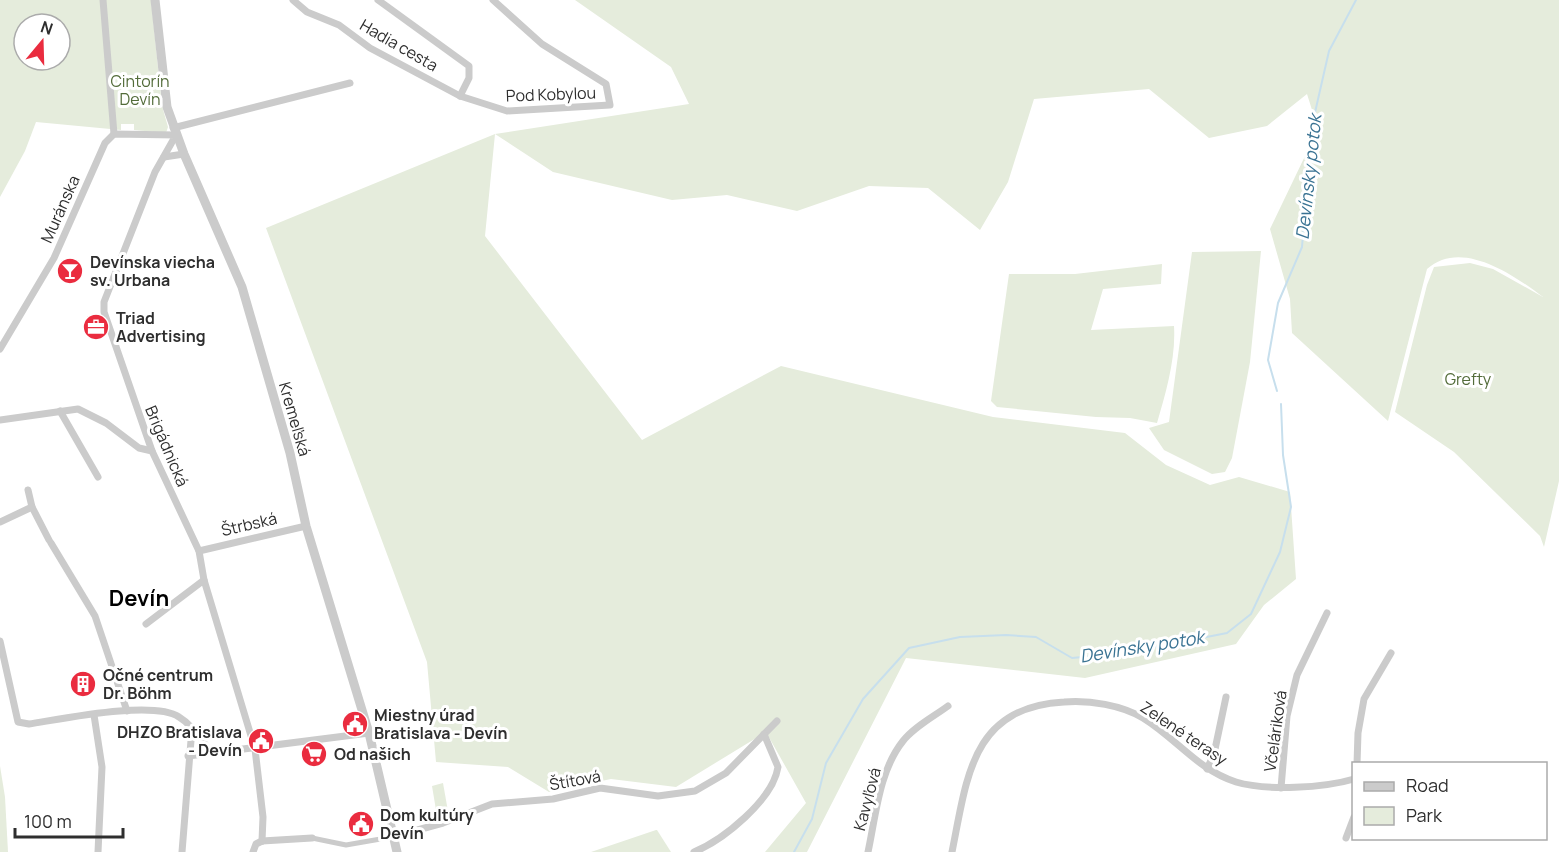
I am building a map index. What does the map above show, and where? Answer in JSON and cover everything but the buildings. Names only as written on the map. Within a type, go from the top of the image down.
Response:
[{"type":"street","points":[[103,0],[114,134],[175,132],[350,83]]},
{"type":"street","name":"Kremeľská","points":[[155,0],[167,107],[184,154],[242,287],[290,453],[306,526],[369,733],[397,852]]},
{"type":"street","name":"Hadia cesta","points":[[293,0],[339,25],[370,48],[460,96]]},
{"type":"street","points":[[378,0],[469,66],[469,78],[460,96]]},
{"type":"street","name":"Pod Kobylou","points":[[460,96],[507,111],[609,105],[606,84],[542,44],[493,0]]},
{"type":"street","name":"Brigádnická","points":[[175,132],[104,302],[104,312],[152,451],[199,551],[204,580],[255,749],[263,817],[262,841]]},
{"type":"street","name":"Muránska","points":[[0,349],[54,258],[105,143],[114,134]]},
{"type":"street","points":[[164,157],[184,154]]},
{"type":"street","points":[[0,420],[42,416],[78,409],[88,412],[139,448],[152,451]]},
{"type":"street","points":[[60,411],[98,477]]},
{"type":"street","points":[[28,490],[32,507],[94,616],[127,711]]},
{"type":"street","points":[[0,522],[32,507]]},
{"type":"street","name":"Štrbská","points":[[199,551],[306,526]]},
{"type":"street","points":[[146,624],[204,580]]},
{"type":"street","name":"Včeláriková","points":[[1281,788],[1287,716],[1297,675],[1327,613]]},
{"type":"street","points":[[0,641],[14,714],[21,723],[127,711],[174,714],[192,728],[213,754]]},
{"type":"street","points":[[1357,762],[1358,733],[1364,699],[1391,653]]},
{"type":"street","points":[[1207,770],[1214,754],[1226,697]]},
{"type":"street","name":"Zelené terasy","points":[[951,852],[970,767],[978,750],[1002,721],[1035,705],[1072,701],[1101,704],[1125,710],[1161,730],[1207,770],[1261,788],[1281,788],[1352,779]]},
{"type":"street","name":"Kavyľová","points":[[868,852],[882,784],[892,760],[903,740],[948,706]]},
{"type":"street","points":[[94,715],[102,767],[98,852]]},
{"type":"street","name":"Štítová","points":[[392,837],[443,823],[492,804],[553,799],[600,788],[658,796],[695,791],[726,773],[777,721]]},
{"type":"street","points":[[182,852],[192,728]]},
{"type":"street","points":[[188,756],[369,733]]},
{"type":"street","points":[[694,852],[719,839],[764,796],[777,767],[764,734]]},
{"type":"street","points":[[1346,838],[1352,820]]},
{"type":"street","points":[[253,852],[256,844],[262,841],[312,838],[346,845],[392,837]]},
{"type":"green space","name":"Cintorín Devín","points":[[0,0],[151,0],[162,106],[168,127],[166,133],[134,130],[134,124],[121,124],[121,130],[36,122],[25,151],[0,197]]},
{"type":"green space","name":"Grefty","points":[[575,0],[1559,0],[1559,481],[1544,547],[1540,536],[1454,452],[1395,412],[1427,285],[1434,267],[1470,263],[1493,269],[1543,297],[1503,270],[1471,258],[1455,257],[1441,260],[1427,269],[1388,421],[1292,333],[1290,299],[1270,229],[1318,129],[1307,94],[1267,126],[1209,138],[1149,89],[1034,99],[1008,182],[980,230],[928,188],[869,186],[797,211],[727,195],[672,200],[553,172],[495,134],[689,104],[671,67]]},
{"type":"green space","points":[[495,134],[485,236],[642,440],[781,366],[993,417],[1125,433],[1166,465],[1210,485],[1239,477],[1290,492],[1296,579],[1264,605],[1236,644],[1085,678],[906,658],[807,852],[765,852],[806,803],[766,732],[676,787],[611,779],[549,792],[508,767],[436,762],[427,662],[266,228]]},
{"type":"green space","points":[[1261,251],[1250,362],[1232,458],[1225,472],[1212,474],[1164,450],[1149,428],[1169,422],[1192,252]]},
{"type":"green space","points":[[1162,264],[1161,284],[1103,289],[1091,330],[1174,326],[1172,363],[1157,423],[1130,418],[1096,417],[997,407],[991,401],[1009,274],[1075,274]]},
{"type":"green space","points":[[0,766],[5,797],[8,852],[0,852]]},
{"type":"green space","points":[[443,783],[449,817],[438,822],[432,786]]},
{"type":"green space","points":[[656,830],[671,852],[591,852]]},
{"type":"waterway","name":"Devínsky potok","points":[[1277,391],[1268,360],[1278,303],[1302,247],[1311,130],[1329,51],[1356,0]]},
{"type":"waterway","name":"Devínsky potok","points":[[794,852],[812,819],[826,763],[863,699],[909,648],[960,637],[1006,635],[1036,637],[1072,658],[1125,653],[1227,633],[1251,614],[1280,552],[1291,507],[1283,455],[1281,404]]},
{"type":"place","name":"Devínska viecha sv. Urbana","points":[[70,271]]},
{"type":"place","name":"Triad Advertising","points":[[96,327]]},
{"type":"place","name":"Očné centrum Dr. Böhm","points":[[83,684]]},
{"type":"place","name":"Miestny úrad Bratislava - Devín","points":[[355,724]]},
{"type":"place","name":"DHZO Bratislava - Devín","points":[[261,741]]},
{"type":"place","name":"Od našich","points":[[314,754]]},
{"type":"place","name":"Dom kultúry Devín","points":[[361,824]]},
{"type":"district","name":"Devín","points":[[139,598]]}]
